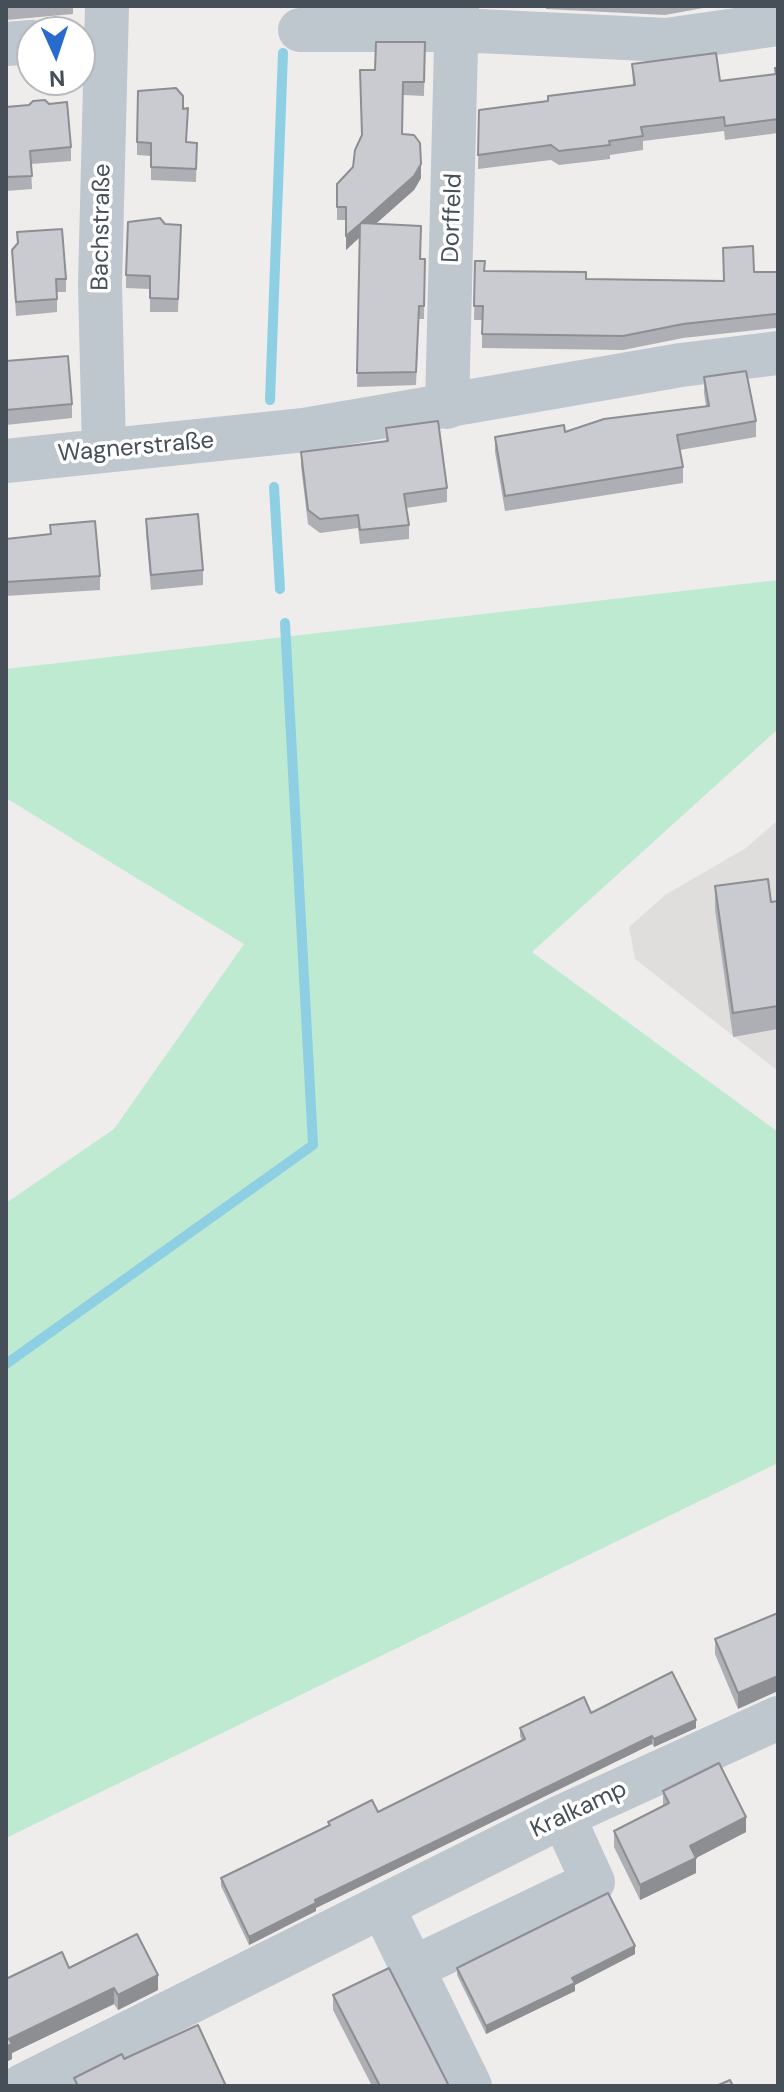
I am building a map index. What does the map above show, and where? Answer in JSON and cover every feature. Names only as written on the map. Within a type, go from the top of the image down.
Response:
[{"type":"street","points":[[300,30],[458,18],[666,40],[778,24]]},
{"type":"street","name":"Dorffeld","points":[[447,407],[458,18]]},
{"type":"street","name":"Bachstraße","points":[[98,27],[104,449]]},
{"type":"street","points":[[447,407],[681,365],[778,353]]},
{"type":"street","name":"Wagnerstraße","points":[[6,461],[265,435],[447,407]]},
{"type":"street","name":"Kralkamp","points":[[27,2085],[563,1816],[778,1718]]},
{"type":"street","points":[[413,1968],[593,1882],[563,1816]]},
{"type":"street","points":[[382,1906],[470,2086]]},
{"type":"shaded area","points":[[778,820],[778,1071],[635,959],[629,927],[665,895],[746,848]]},
{"type":"green space","points":[[778,580],[778,729],[532,952],[778,1132],[778,1463],[6,1838],[6,1203],[114,1129],[244,944],[6,798],[6,669]]},
{"type":"building","points":[[376,42],[425,42],[424,82],[403,82],[402,134],[414,135],[420,143],[421,164],[414,176],[361,223],[421,226],[420,259],[425,259],[424,306],[419,306],[416,372],[357,373],[360,224],[346,236],[346,207],[337,207],[337,184],[353,167],[355,150],[362,135],[360,70],[375,70]]},
{"type":"building","points":[[716,53],[720,81],[776,74],[775,68],[778,68],[778,119],[725,126],[724,117],[641,127],[643,136],[609,141],[610,145],[559,151],[551,145],[478,155],[479,110],[548,101],[548,96],[635,85],[632,64]]},
{"type":"building","points":[[176,88],[183,96],[183,109],[188,108],[186,142],[197,143],[196,169],[151,167],[151,143],[137,142],[138,91]]},
{"type":"building","points":[[45,100],[49,104],[67,102],[71,147],[30,151],[32,176],[6,177],[6,107]]},
{"type":"building","points":[[160,218],[165,224],[181,225],[178,299],[150,298],[150,276],[126,275],[128,222]]},
{"type":"building","points":[[62,229],[66,279],[56,279],[57,299],[16,302],[12,250],[18,243],[17,232]]},
{"type":"building","points":[[753,246],[754,272],[778,272],[778,315],[683,324],[623,336],[482,334],[483,306],[474,306],[475,261],[485,261],[484,271],[586,272],[586,279],[724,281],[723,248]]},
{"type":"building","points":[[68,356],[72,404],[6,410],[6,361]]},
{"type":"building","points":[[746,371],[756,421],[677,435],[683,467],[505,496],[495,437],[564,425],[565,432],[604,419],[709,406],[704,377]]},
{"type":"building","points":[[438,421],[447,488],[404,494],[409,525],[360,530],[358,515],[320,519],[308,510],[301,452],[388,441],[386,428]]},
{"type":"building","points":[[198,514],[203,570],[151,575],[146,519]]},
{"type":"building","points":[[95,521],[100,576],[6,582],[6,539],[51,534],[50,525]]},
{"type":"building","points":[[768,879],[771,902],[778,901],[778,1006],[733,1013],[715,886]]},
{"type":"building","points":[[778,1613],[778,1676],[738,1693],[715,1639]]},
{"type":"building","points":[[672,1672],[696,1720],[654,1739],[652,1736],[315,1900],[316,1903],[249,1937],[221,1878],[330,1825],[328,1822],[372,1800],[378,1812],[525,1739],[520,1728],[584,1697],[591,1713]]},
{"type":"building","points":[[719,1763],[746,1817],[690,1846],[696,1858],[640,1885],[614,1831],[669,1803],[663,1791]]},
{"type":"building","points":[[608,1893],[635,1946],[572,1978],[575,1983],[486,2026],[457,1968]]},
{"type":"building","points":[[137,1934],[158,1975],[118,1995],[114,1988],[9,2039],[12,2044],[6,2047],[6,1979],[62,1952],[69,1968]]},
{"type":"building","points":[[389,1968],[449,2086],[380,2086],[333,1995]]},
{"type":"building","points":[[198,2025],[226,2086],[78,2086],[74,2078],[122,2054],[124,2059]]},
{"type":"building","points":[[730,2080],[733,2086],[716,2086]]},
{"type":"waterway","points":[[270,400],[283,53]]},
{"type":"waterway","points":[[274,487],[280,589]]},
{"type":"waterway","points":[[6,1364],[313,1145],[285,623]]}]
